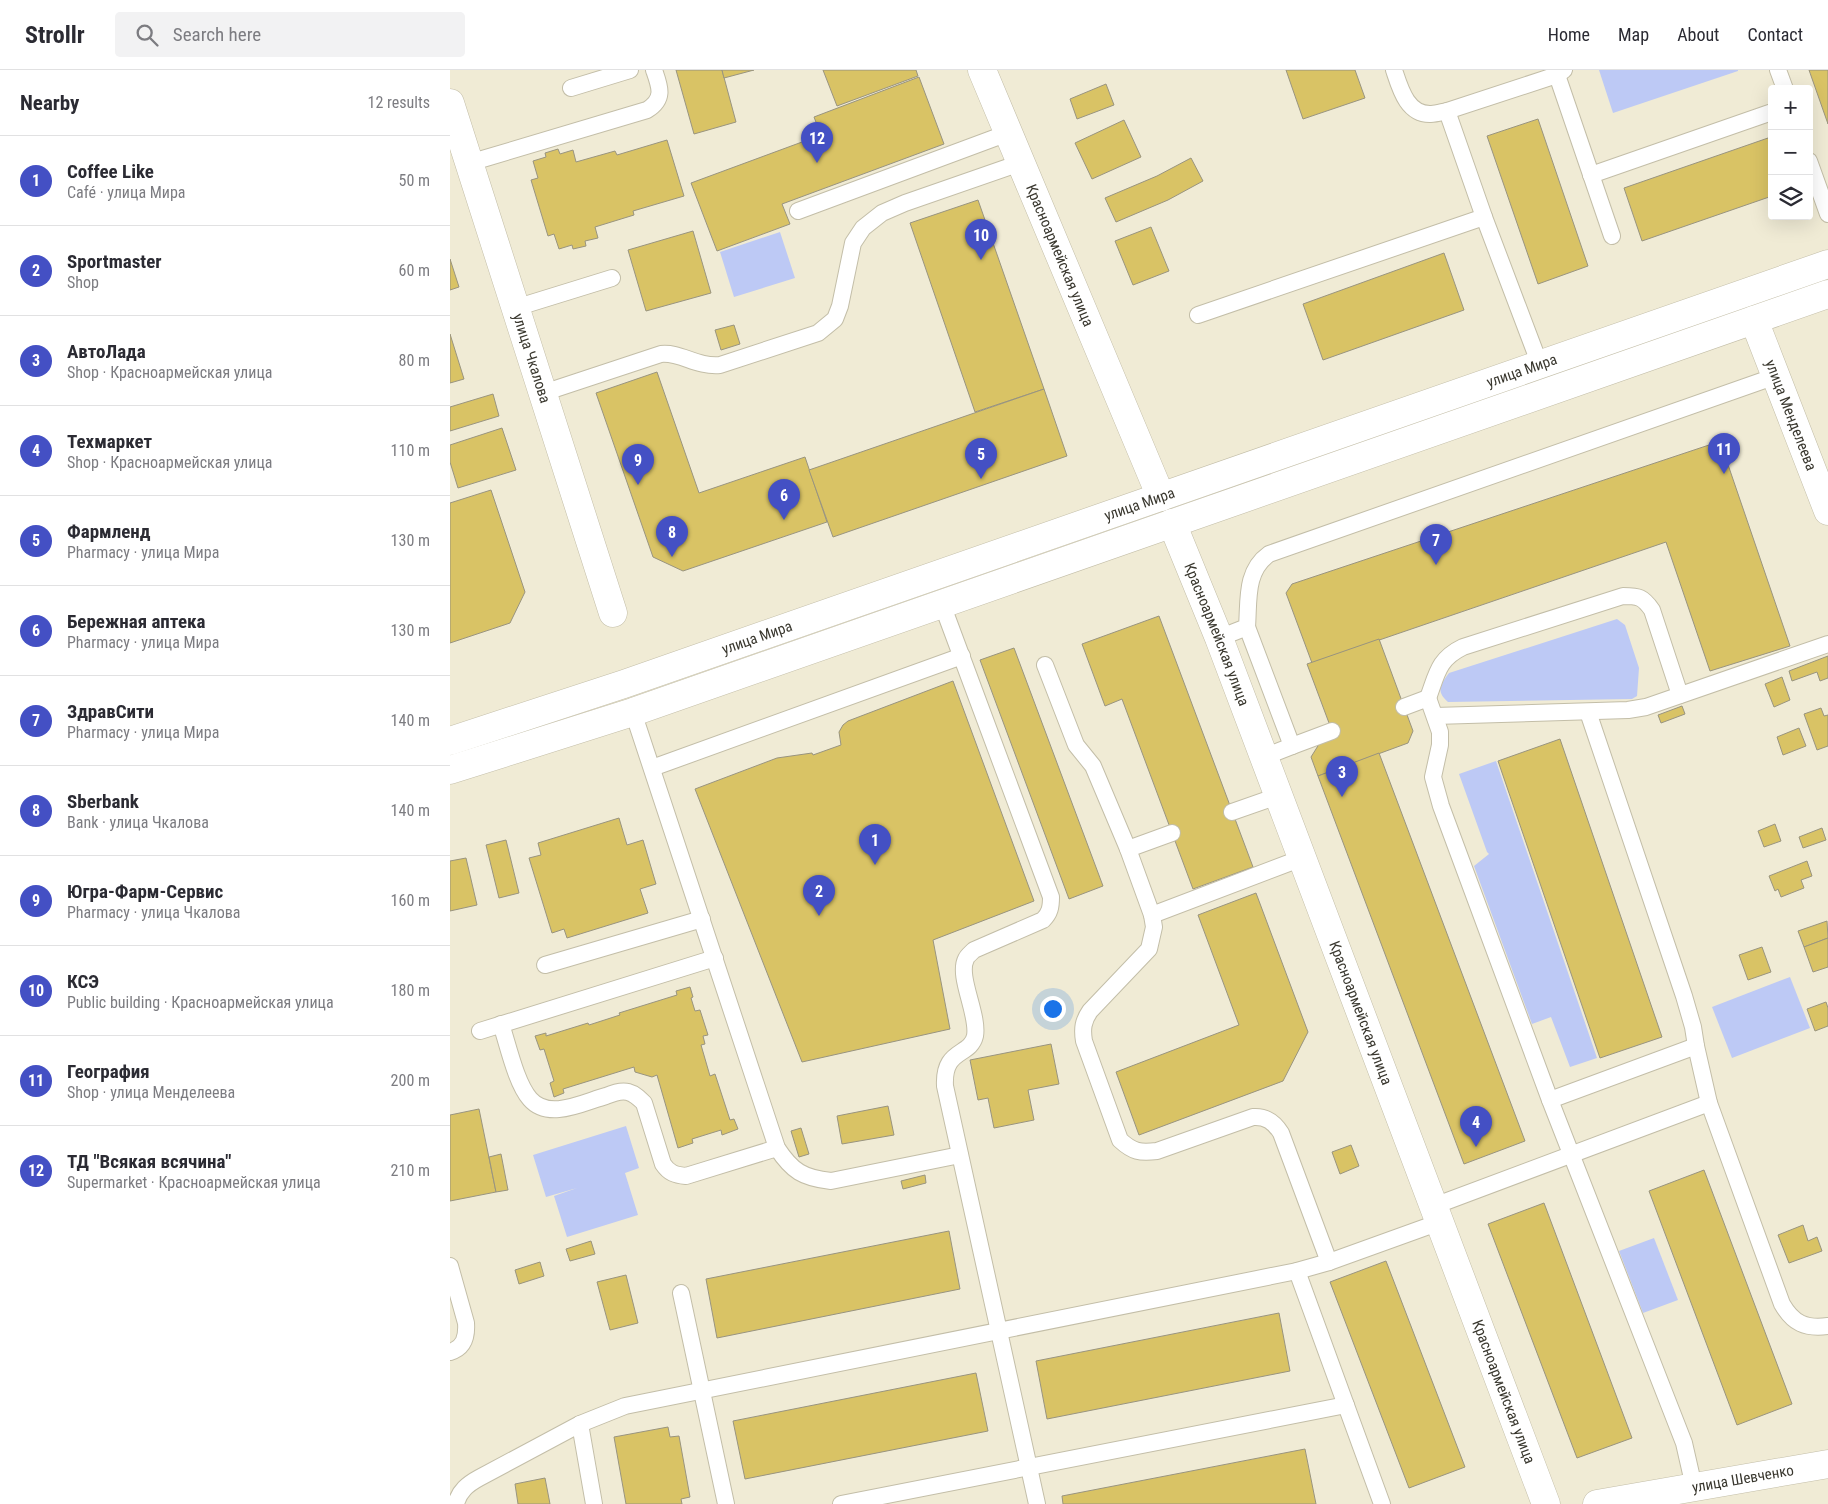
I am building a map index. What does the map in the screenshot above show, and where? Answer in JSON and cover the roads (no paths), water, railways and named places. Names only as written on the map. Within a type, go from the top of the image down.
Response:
[{"type":"main road","name":"Красноармейская улица","points":[[982,70],[1219,638],[1546,1504]]},
{"type":"main road","name":"улица Чкалова","points":[[450,103],[614,613]]},
{"type":"main road","name":"улица Мира","points":[[450,741],[624,684],[1828,264]]},
{"type":"main road","name":"улица Менделеева","points":[[1744,294],[1828,511]]},
{"type":"main road","name":"улица Мира","points":[[450,770],[633,712],[1828,294]]},
{"type":"main road","points":[[624,684],[633,712]]},
{"type":"main road","name":"улица Шевченко","points":[[1597,1504],[1828,1464]]},
{"type":"lane","points":[[571,88],[630,70]]},
{"type":"lane","points":[[469,163],[647,110],[655,105],[659,97],[660,88],[654,70]]},
{"type":"lane","points":[[1394,70],[1403,98],[1416,110],[1430,114],[1447,111],[1560,73],[1612,236]]},
{"type":"lane","points":[[1778,70],[1784,85]]},
{"type":"lane","points":[[1447,111],[1484,217],[1540,366]]},
{"type":"lane","points":[[1591,175],[1768,113]]},
{"type":"lane","points":[[798,211],[1008,133]]},
{"type":"lane","points":[[542,393],[661,354],[676,355],[704,365],[720,365],[818,334],[834,319],[840,306],[854,243],[863,228],[882,213],[905,203],[1020,163]]},
{"type":"lane","points":[[1813,171],[1828,214]]},
{"type":"lane","points":[[1198,315],[1484,217]]},
{"type":"lane","points":[[515,308],[612,278]]},
{"type":"lane","points":[[1292,746],[1247,627],[1249,591],[1253,572],[1269,554],[1776,376]]},
{"type":"lane","points":[[1680,695],[1652,610],[1646,601],[1636,596],[1623,596],[1463,647],[1453,652],[1443,660],[1428,698],[1440,732],[1440,745],[1434,778],[1435,790],[1550,1100],[1684,1443],[1694,1487]]},
{"type":"lane","points":[[942,604],[1050,897],[1051,907],[1048,915],[1042,920],[974,950],[966,959],[964,969],[975,1027],[975,1037],[969,1046],[948,1064],[945,1074],[945,1086],[1037,1504]]},
{"type":"lane","points":[[1219,638],[1247,627]]},
{"type":"lane","points":[[1435,716],[1588,712],[1646,707],[1828,644]]},
{"type":"lane","points":[[652,768],[962,656]]},
{"type":"lane","points":[[1045,665],[1076,745],[1093,766],[1128,849],[1152,915],[1154,927],[1149,948],[1090,1010],[1085,1018],[1082,1029],[1084,1041],[1120,1140],[1130,1149],[1142,1152],[1157,1152],[1253,1117],[1262,1117],[1270,1120],[1281,1133],[1330,1262]]},
{"type":"lane","points":[[1404,706],[1428,698]]},
{"type":"lane","points":[[633,712],[777,1148],[786,1162],[801,1174],[812,1179],[831,1181],[960,1155]]},
{"type":"lane","points":[[1588,712],[1684,996],[1709,1103],[1782,1304],[1790,1317],[1804,1325],[1816,1328],[1828,1326]]},
{"type":"lane","points":[[1264,757],[1332,732]]},
{"type":"lane","points":[[1232,812],[1278,796]]},
{"type":"lane","points":[[1128,849],[1172,833]]},
{"type":"lane","points":[[1152,915],[1302,858]]},
{"type":"lane","points":[[545,965],[702,919]]},
{"type":"lane","points":[[480,1031],[715,958]]},
{"type":"lane","points":[[501,1024],[520,1083],[525,1092],[538,1106],[547,1109],[567,1108],[627,1091],[637,1096],[644,1103],[663,1164],[668,1171],[677,1176],[686,1176],[777,1148]]},
{"type":"lane","points":[[1550,1100],[1696,1046]]},
{"type":"lane","points":[[456,1504],[457,1499],[466,1486],[479,1478],[580,1424],[625,1406],[999,1332],[1297,1271],[1330,1262],[1572,1155],[1709,1103]]},
{"type":"lane","points":[[450,1266],[467,1333],[463,1344],[455,1351],[450,1352]]},
{"type":"lane","points":[[1297,1271],[1382,1504]]},
{"type":"lane","points":[[681,1293],[726,1504]]},
{"type":"lane","points":[[841,1504],[1346,1405]]},
{"type":"lane","points":[[580,1424],[594,1504]]},
{"type":"place","name":"ТД \"Всякая всячина\"","points":[[817,163]]},
{"type":"place","name":"КСЭ","points":[[981,260]]},
{"type":"place","name":"География","points":[[1724,474]]},
{"type":"place","name":"Фармленд","points":[[981,479]]},
{"type":"place","name":"Югра-Фарм-Сервис","points":[[638,485]]},
{"type":"place","name":"Бережная аптека","points":[[784,520]]},
{"type":"place","name":"Sberbank","points":[[672,557]]},
{"type":"place","name":"ЗдравСити","points":[[1436,565]]},
{"type":"place","name":"АвтоЛада","points":[[1342,797]]},
{"type":"place","name":"Coffee Like","points":[[875,865]]},
{"type":"place","name":"Sportmaster","points":[[819,916]]},
{"type":"place","name":"Техмаркет","points":[[1476,1147]]}]
